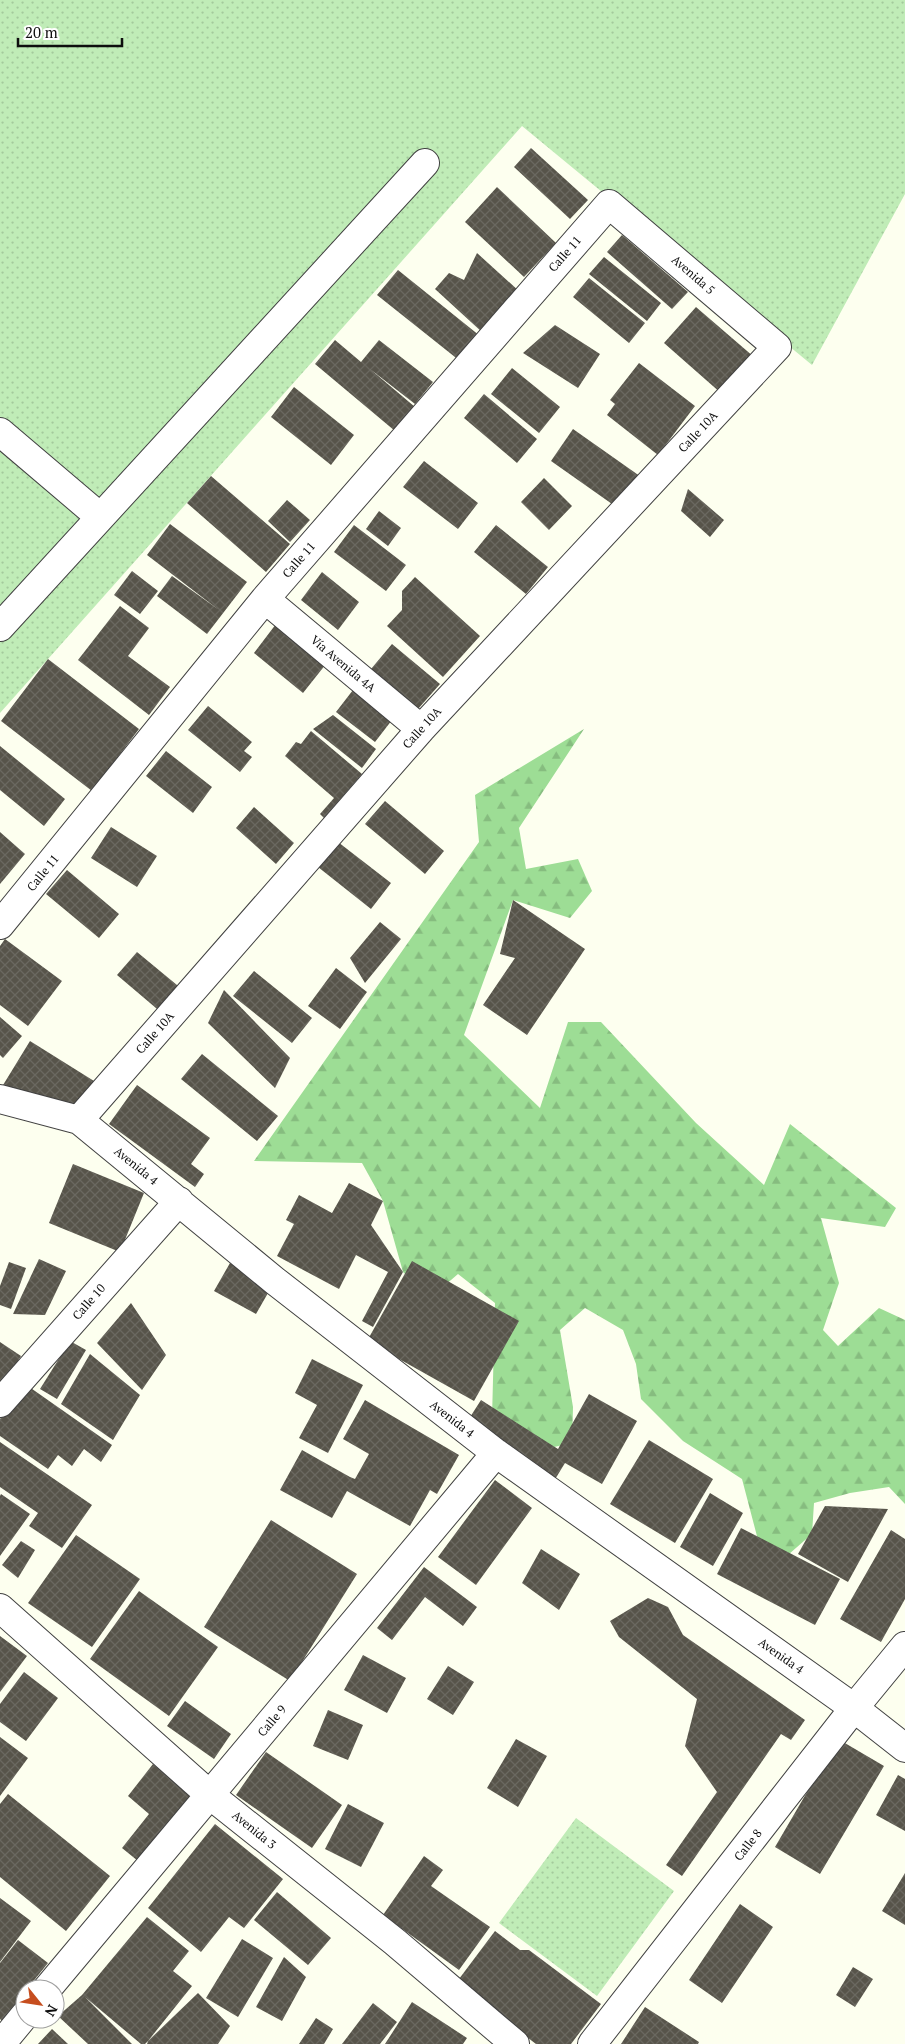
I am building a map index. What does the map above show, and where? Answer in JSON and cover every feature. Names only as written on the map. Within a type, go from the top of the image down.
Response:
[{"type":"street","points":[[0,627],[425,163]]},
{"type":"street","name":"Avenida 5","points":[[610,204],[777,347]]},
{"type":"street","name":"Calle 11","points":[[0,926],[265,599],[610,204]]},
{"type":"street","name":"Calle 10A","points":[[79,1120],[421,729],[777,347]]},
{"type":"street","points":[[0,432],[100,517]]},
{"type":"street","name":"Vía Avenida 4A","points":[[265,599],[421,729]]},
{"type":"street","name":"Avenida 4","points":[[0,1099],[79,1120],[275,1281],[496,1453],[854,1708],[905,1748]]},
{"type":"street","name":"Calle 10","points":[[0,1403],[179,1201]]},
{"type":"street","name":"Calle 9","points":[[55,1979],[496,1453]]},
{"type":"street","name":"Avenida 3","points":[[0,1608],[210,1795],[395,1942],[515,2044]]},
{"type":"street","name":"Calle 8","points":[[592,2044],[854,1708],[905,1646]]},
{"type":"street","points":[[1,2044],[15,2027]]},
{"type":"green space","points":[[0,0],[905,0],[905,194],[812,365],[522,126],[0,713]]},
{"type":"green space","points":[[584,729],[519,828],[526,869],[578,859],[592,891],[570,918],[513,900],[464,1035],[540,1108],[568,1022],[601,1022],[696,1123],[764,1185],[790,1124],[896,1208],[885,1227],[821,1218],[839,1283],[823,1330],[838,1346],[879,1308],[905,1320],[905,1504],[889,1487],[850,1493],[814,1503],[812,1534],[781,1561],[758,1540],[742,1479],[683,1441],[641,1399],[636,1364],[623,1330],[585,1308],[560,1330],[573,1407],[572,1443],[536,1451],[492,1418],[495,1303],[458,1274],[430,1298],[403,1272],[383,1201],[362,1163],[254,1161],[479,842],[475,795]]},
{"type":"green space","points":[[576,1818],[674,1891],[597,1996],[499,1923]]},
{"type":"building","points":[[531,148],[588,200],[570,219],[514,167]]},
{"type":"building","points":[[497,187],[556,243],[524,277],[465,222]]},
{"type":"building","points":[[622,235],[688,292],[672,309],[607,252]]},
{"type":"building","points":[[477,253],[520,292],[483,333],[435,289],[449,273],[464,280]]},
{"type":"building","points":[[604,257],[661,303],[647,321],[589,274]]},
{"type":"building","points":[[398,270],[485,340],[465,365],[377,295]]},
{"type":"building","points":[[589,278],[645,323],[629,343],[573,297]]},
{"type":"building","points":[[696,307],[754,357],[722,394],[664,343]]},
{"type":"building","points":[[555,325],[600,354],[578,388],[523,353]]},
{"type":"building","points":[[335,340],[361,362],[379,340],[433,382],[415,404],[370,369],[415,407],[395,431],[315,364]]},
{"type":"building","points":[[639,363],[695,406],[658,455],[607,415],[615,404],[610,400]]},
{"type":"building","points":[[512,368],[560,407],[539,433],[491,394]]},
{"type":"building","points":[[294,387],[354,435],[331,465],[271,417]]},
{"type":"building","points":[[484,394],[537,439],[517,463],[464,418]]},
{"type":"building","points":[[573,429],[644,479],[622,511],[551,461]]},
{"type":"building","points":[[424,461],[478,503],[458,529],[403,487]]},
{"type":"building","points":[[211,476],[290,544],[266,572],[187,503]]},
{"type":"building","points":[[544,478],[572,506],[549,530],[521,502]]},
{"type":"building","points":[[688,489],[724,520],[710,537],[681,511]]},
{"type":"building","points":[[287,500],[310,520],[290,542],[268,521]]},
{"type":"building","points":[[379,511],[401,528],[388,546],[366,529]]},
{"type":"building","points":[[170,524],[247,582],[207,634],[157,596],[172,576],[219,610],[147,555]]},
{"type":"building","points":[[354,525],[406,565],[386,591],[334,552]]},
{"type":"building","points":[[496,525],[548,567],[526,594],[474,552]]},
{"type":"building","points":[[132,571],[158,591],[140,614],[114,595]]},
{"type":"building","points":[[322,572],[359,602],[338,630],[301,600]]},
{"type":"building","points":[[415,577],[480,636],[443,677],[387,626],[402,610],[402,591]]},
{"type":"building","points":[[120,606],[149,628],[128,656],[170,687],[149,715],[78,660]]},
{"type":"building","points":[[276,624],[326,664],[303,693],[254,653]]},
{"type":"building","points":[[392,644],[440,684],[418,709],[371,669]]},
{"type":"building","points":[[48,659],[139,729],[92,791],[1,721]]},
{"type":"building","points":[[353,690],[392,720],[375,742],[336,712]]},
{"type":"building","points":[[208,706],[252,742],[244,751],[252,757],[240,772],[188,730]]},
{"type":"building","points":[[333,715],[376,749],[362,768],[313,729]]},
{"type":"building","points":[[311,731],[362,774],[324,818],[320,814],[334,798],[285,756],[296,742],[301,744]]},
{"type":"building","points":[[0,746],[65,799],[44,826],[0,790]]},
{"type":"building","points":[[166,751],[212,787],[193,813],[146,776]]},
{"type":"building","points":[[385,801],[444,851],[425,874],[365,824]]},
{"type":"building","points":[[254,807],[294,843],[276,864],[236,828]]},
{"type":"building","points":[[111,827],[157,856],[137,887],[91,858]]},
{"type":"building","points":[[0,832],[25,854],[0,884]]},
{"type":"building","points":[[338,842],[391,883],[371,909],[318,867]]},
{"type":"building","points":[[67,870],[119,914],[99,938],[46,894]]},
{"type":"building","points":[[513,900],[585,949],[527,1035],[483,1005],[515,958],[500,954]]},
{"type":"building","points":[[380,922],[401,939],[365,983],[350,958]]},
{"type":"building","points":[[5,939],[62,981],[28,1026],[0,1005],[0,946]]},
{"type":"building","points":[[137,952],[183,990],[163,1014],[117,975]]},
{"type":"building","points":[[336,968],[367,992],[340,1029],[308,1006]]},
{"type":"building","points":[[254,971],[312,1018],[292,1043],[233,996]]},
{"type":"building","points":[[224,990],[290,1058],[275,1088],[208,1023]]},
{"type":"building","points":[[0,1017],[22,1036],[3,1058],[0,1055]]},
{"type":"building","points":[[30,1041],[94,1081],[76,1110],[0,1090]]},
{"type":"building","points":[[202,1054],[278,1116],[257,1141],[181,1079]]},
{"type":"building","points":[[137,1085],[210,1138],[191,1164],[204,1174],[195,1187],[109,1124]]},
{"type":"building","points":[[73,1164],[144,1193],[120,1252],[49,1223]]},
{"type":"building","points":[[349,1183],[383,1201],[371,1225],[403,1272],[373,1327],[362,1321],[388,1272],[356,1255],[339,1289],[277,1256],[294,1224],[286,1220],[299,1195],[332,1213]]},
{"type":"building","points":[[39,1259],[66,1271],[45,1315],[13,1314]]},
{"type":"building","points":[[412,1261],[519,1321],[474,1401],[367,1341]]},
{"type":"building","points":[[9,1262],[26,1268],[11,1309],[0,1305],[0,1286]]},
{"type":"building","points":[[230,1263],[272,1286],[256,1314],[214,1291]]},
{"type":"building","points":[[131,1303],[166,1355],[142,1390],[97,1343]]},
{"type":"building","points":[[70,1341],[86,1350],[57,1399],[40,1389]]},
{"type":"building","points":[[0,1342],[21,1356],[0,1389]]},
{"type":"building","points":[[90,1354],[140,1395],[113,1440],[61,1404]]},
{"type":"building","points":[[312,1359],[363,1385],[328,1453],[299,1438],[317,1405],[295,1393]]},
{"type":"building","points":[[25,1384],[112,1445],[101,1462],[84,1449],[72,1466],[58,1455],[48,1469],[0,1436],[0,1419]]},
{"type":"building","points":[[589,1394],[637,1421],[602,1484],[565,1463],[554,1481],[465,1425],[481,1400],[558,1449]]},
{"type":"building","points":[[365,1400],[459,1455],[437,1494],[430,1490],[410,1526],[347,1491],[332,1518],[280,1490],[302,1450],[355,1479],[369,1454],[343,1439]]},
{"type":"building","points":[[649,1440],[713,1479],[675,1543],[610,1504]]},
{"type":"building","points":[[0,1442],[92,1505],[62,1548],[29,1526],[38,1513],[0,1487]]},
{"type":"building","points":[[495,1480],[532,1508],[476,1585],[438,1557]]},
{"type":"building","points":[[710,1493],[743,1513],[713,1566],[680,1547]]},
{"type":"building","points":[[1,1494],[30,1514],[0,1556],[0,1496]]},
{"type":"building","points":[[825,1506],[888,1509],[848,1582],[798,1554]]},
{"type":"building","points":[[271,1520],[357,1574],[290,1681],[204,1627]]},
{"type":"building","points":[[741,1528],[840,1579],[815,1625],[717,1574]]},
{"type":"building","points":[[891,1530],[905,1539],[905,1599],[881,1642],[840,1619]]},
{"type":"building","points":[[76,1535],[140,1579],[92,1647],[28,1603]]},
{"type":"building","points":[[21,1541],[35,1550],[18,1578],[2,1565]]},
{"type":"building","points":[[541,1549],[580,1574],[559,1610],[522,1583]]},
{"type":"building","points":[[424,1567],[477,1607],[463,1626],[425,1597],[392,1640],[377,1628]]},
{"type":"building","points":[[139,1591],[218,1647],[169,1716],[90,1659]]},
{"type":"building","points":[[648,1598],[668,1607],[683,1635],[805,1720],[791,1740],[781,1734],[682,1876],[666,1865],[717,1792],[685,1746],[697,1699],[619,1637],[610,1621]]},
{"type":"building","points":[[0,1636],[27,1656],[0,1692]]},
{"type":"building","points":[[363,1655],[406,1678],[387,1713],[344,1690]]},
{"type":"building","points":[[448,1666],[474,1682],[453,1715],[427,1699]]},
{"type":"building","points":[[24,1672],[58,1698],[26,1741],[0,1722],[0,1704]]},
{"type":"building","points":[[185,1701],[231,1734],[214,1759],[167,1726]]},
{"type":"building","points":[[328,1710],[363,1725],[348,1760],[313,1746]]},
{"type":"building","points":[[0,1737],[28,1758],[0,1796]]},
{"type":"building","points":[[516,1739],[547,1756],[518,1807],[487,1788]]},
{"type":"building","points":[[838,1739],[884,1766],[820,1874],[775,1847]]},
{"type":"building","points":[[266,1752],[342,1805],[312,1848],[236,1795]]},
{"type":"building","points":[[153,1764],[192,1796],[138,1861],[122,1848],[149,1814],[128,1796]]},
{"type":"building","points":[[898,1775],[905,1779],[905,1831],[876,1815]]},
{"type":"building","points":[[8,1794],[110,1876],[66,1931],[0,1877],[0,1804]]},
{"type":"building","points":[[348,1804],[384,1823],[361,1867],[325,1849]]},
{"type":"building","points":[[215,1824],[283,1879],[244,1928],[229,1917],[201,1952],[148,1908]]},
{"type":"building","points":[[424,1856],[443,1870],[431,1886],[490,1927],[459,1970],[383,1915]]},
{"type":"building","points":[[905,1873],[905,1925],[882,1911]]},
{"type":"building","points":[[277,1892],[331,1938],[308,1965],[254,1920]]},
{"type":"building","points":[[0,1898],[31,1921],[0,1962]]},
{"type":"building","points":[[740,1904],[773,1927],[722,2003],[689,1980]]},
{"type":"building","points":[[147,1917],[189,1951],[173,1971],[192,1986],[145,2044],[141,2044],[85,1997],[132,2044],[88,2044],[65,2023],[65,2010],[82,1995]]},
{"type":"building","points":[[495,1931],[520,1950],[529,1950],[601,2004],[571,2044],[536,2044],[456,1983]]},
{"type":"building","points":[[242,1939],[273,1958],[238,2017],[206,1998]]},
{"type":"building","points":[[18,1940],[48,1963],[35,1979],[15,1979],[15,2005],[2,2021],[0,2019],[0,1963]]},
{"type":"building","points":[[284,1957],[306,1977],[282,2021],[256,2007]]},
{"type":"building","points":[[853,1967],[873,1979],[855,2007],[836,1995]]},
{"type":"building","points":[[198,1993],[230,2026],[218,2044],[147,2044]]},
{"type":"building","points":[[412,2002],[467,2038],[463,2044],[385,2044]]},
{"type":"building","points":[[373,2003],[397,2022],[380,2044],[342,2044]]},
{"type":"building","points":[[645,2007],[699,2042],[698,2044],[621,2044]]},
{"type":"building","points":[[316,2018],[333,2029],[324,2044],[299,2044]]},
{"type":"building","points":[[52,2029],[68,2044],[38,2044]]}]
